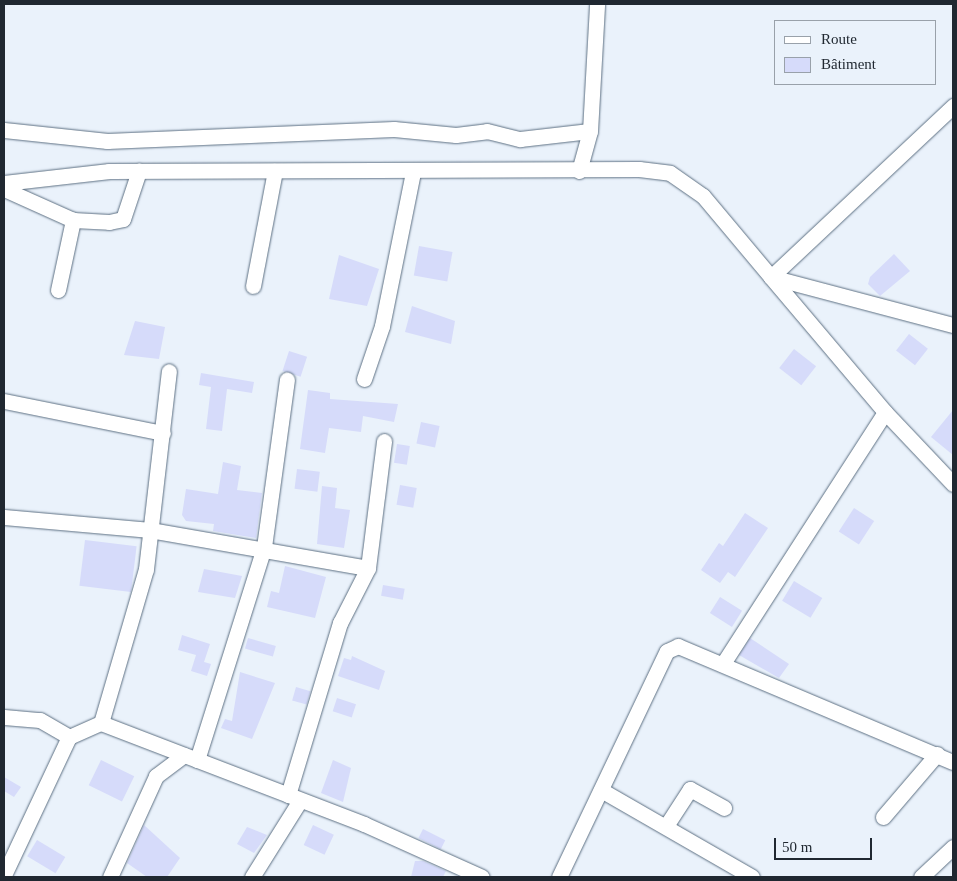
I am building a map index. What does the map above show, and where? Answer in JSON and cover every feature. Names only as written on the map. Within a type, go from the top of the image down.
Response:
[{"type":"street","points":[[579,171],[590,131],[597,4]]},
{"type":"street","points":[[771,277],[953,106]]},
{"type":"street","points":[[4,130],[107,141],[394,129],[456,135],[487,131],[520,139],[590,131]]},
{"type":"street","points":[[4,189],[73,220],[123,219],[139,171]]},
{"type":"street","points":[[4,183],[139,171],[579,171],[670,173],[704,196],[886,412],[953,484]]},
{"type":"street","points":[[253,286],[275,172]]},
{"type":"street","points":[[364,379],[382,326],[413,172]]},
{"type":"street","points":[[58,290],[73,220]]},
{"type":"street","points":[[771,277],[952,323]]},
{"type":"street","points":[[101,722],[146,570],[169,371]]},
{"type":"street","points":[[110,877],[156,776],[191,757],[264,547],[287,380]]},
{"type":"street","points":[[4,401],[163,433]]},
{"type":"street","points":[[724,662],[886,412]]},
{"type":"street","points":[[252,877],[294,798],[340,623],[368,568],[384,441]]},
{"type":"street","points":[[4,517],[150,530],[264,547],[368,568]]},
{"type":"street","points":[[558,877],[667,651],[689,647],[953,762]]},
{"type":"street","points":[[4,717],[40,720],[69,737]]},
{"type":"street","points":[[4,875],[69,737],[101,722],[364,824],[482,877]]},
{"type":"street","points":[[884,817],[937,754]]},
{"type":"street","points":[[666,826],[690,789],[724,808]]},
{"type":"street","points":[[601,790],[752,877]]},
{"type":"street","points":[[926,872],[953,848]]},
{"type":"street","points":[[926,872],[944,877]]},
{"type":"building","points":[[419,246],[452,252],[447,281],[414,276]]},
{"type":"building","points":[[894,254],[910,271],[880,296],[868,284],[870,277]]},
{"type":"building","points":[[339,255],[379,269],[367,306],[329,299]]},
{"type":"building","points":[[412,306],[455,321],[451,344],[405,332]]},
{"type":"building","points":[[135,321],[165,327],[159,359],[124,355]]},
{"type":"building","points":[[909,334],[928,349],[915,365],[896,351]]},
{"type":"building","points":[[794,349],[816,366],[801,385],[779,368]]},
{"type":"building","points":[[289,351],[307,357],[301,377],[283,371]]},
{"type":"building","points":[[201,373],[254,382],[252,393],[227,389],[222,431],[206,429],[211,387],[199,385]]},
{"type":"building","points":[[308,390],[330,393],[330,399],[398,404],[394,422],[363,416],[361,432],[329,428],[325,453],[300,449]]},
{"type":"building","points":[[953,410],[953,455],[931,437]]},
{"type":"building","points":[[421,422],[440,426],[435,447],[416,444]]},
{"type":"building","points":[[397,444],[410,446],[407,465],[394,463]]},
{"type":"building","points":[[223,462],[241,466],[237,490],[262,493],[256,538],[213,531],[214,524],[186,521],[182,515],[186,489],[218,494]]},
{"type":"building","points":[[297,469],[320,472],[317,492],[295,489]]},
{"type":"building","points":[[400,485],[417,488],[413,508],[397,505]]},
{"type":"building","points":[[322,486],[337,488],[335,508],[350,510],[344,548],[317,544]]},
{"type":"building","points":[[854,508],[874,521],[859,545],[839,531]]},
{"type":"building","points":[[745,513],[768,528],[735,577],[728,572],[720,583],[701,570],[719,543],[723,546]]},
{"type":"building","points":[[85,540],[137,546],[131,592],[79,586]]},
{"type":"building","points":[[285,566],[326,577],[315,618],[267,607],[271,591],[279,593]]},
{"type":"building","points":[[204,569],[242,576],[235,598],[198,592]]},
{"type":"building","points":[[794,581],[822,598],[810,618],[782,601]]},
{"type":"building","points":[[383,585],[405,589],[403,600],[381,596]]},
{"type":"building","points":[[720,597],[742,611],[732,627],[710,613]]},
{"type":"building","points":[[182,635],[210,644],[204,662],[211,664],[207,676],[191,671],[196,655],[178,650]]},
{"type":"building","points":[[248,638],[276,646],[273,657],[245,649]]},
{"type":"building","points":[[750,638],[789,664],[779,678],[739,655]]},
{"type":"building","points":[[352,656],[385,671],[379,690],[338,676],[344,658],[351,660]]},
{"type":"building","points":[[240,672],[275,683],[252,739],[221,728],[225,719],[232,721]]},
{"type":"building","points":[[296,687],[310,691],[307,705],[292,700]]},
{"type":"building","points":[[337,698],[356,704],[352,717],[333,711]]},
{"type":"building","points":[[101,760],[134,776],[122,801],[89,785]]},
{"type":"building","points":[[333,760],[351,768],[343,802],[321,793]]},
{"type":"building","points":[[4,777],[21,787],[14,797],[4,791]]},
{"type":"building","points":[[144,825],[180,858],[167,877],[147,877],[127,863]]},
{"type":"building","points":[[313,825],[334,835],[325,855],[304,845]]},
{"type":"building","points":[[247,827],[267,835],[254,853],[237,844]]},
{"type":"building","points":[[423,829],[445,840],[441,849],[418,838]]},
{"type":"building","points":[[37,840],[65,857],[56,873],[27,856]]},
{"type":"building","points":[[415,861],[423,861],[446,871],[443,877],[411,877]]}]
